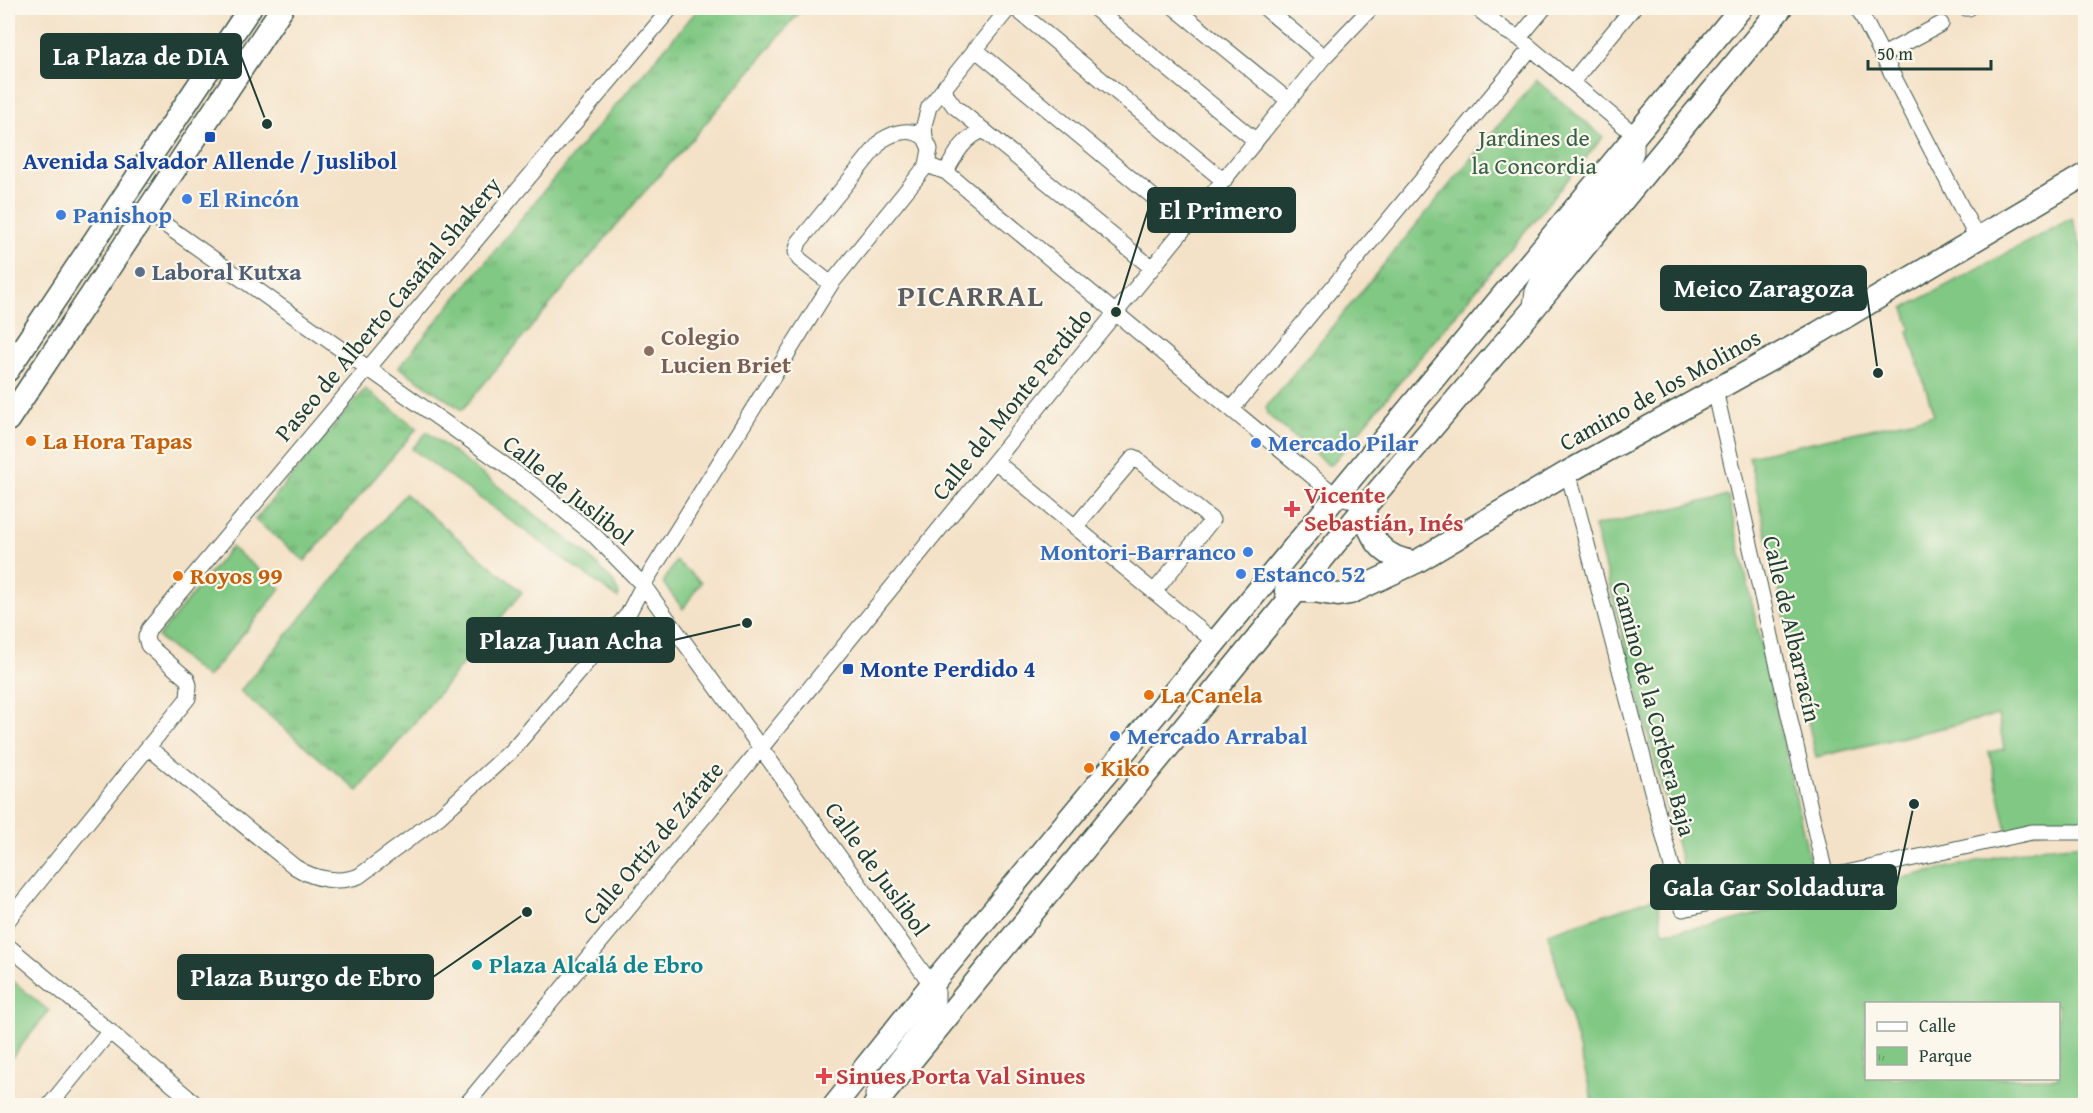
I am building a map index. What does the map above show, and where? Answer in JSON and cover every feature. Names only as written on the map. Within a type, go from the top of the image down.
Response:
[{"type":"main road","points":[[8,370],[250,8]]},
{"type":"main road","points":[[8,420],[282,8]]},
{"type":"main road","points":[[834,1106],[1254,594],[1741,8]]},
{"type":"main road","points":[[874,1106],[1364,508],[1530,313],[1781,8]]},
{"type":"main road","name":"Camino de los Molinos","points":[[1254,594],[1297,591],[1338,595],[1350,593],[1416,562],[1568,472],[1818,333],[2085,174]]},
{"type":"main road","points":[[1364,508],[1370,533],[1380,546],[1402,561],[1416,562]]},
{"type":"street","name":"Paseo de Alberto Casañal Shakery","points":[[148,748],[188,699],[189,685],[187,679],[146,642],[149,629],[671,8]]},
{"type":"street","points":[[8,920],[148,748],[295,867],[327,879],[351,879],[369,870],[439,817],[512,750],[628,614],[643,585],[831,284],[927,165],[930,149],[925,138],[926,113],[945,86],[1009,8]]},
{"type":"street","points":[[1015,8],[1224,181]]},
{"type":"street","points":[[1094,8],[1256,141]]},
{"type":"street","points":[[1175,8],[1289,101]]},
{"type":"street","points":[[1264,8],[1324,57]]},
{"type":"street","points":[[1477,8],[1506,32],[1525,43],[1636,136],[1636,152],[1629,170],[1538,280],[1533,291],[1530,313]]},
{"type":"street","points":[[1232,409],[1525,43],[1544,8]]},
{"type":"street","points":[[1572,82],[1633,8]]},
{"type":"street","points":[[1858,8],[1977,238]]},
{"type":"street","name":"Calle del Monte Perdido","points":[[761,748],[1364,10]]},
{"type":"street","points":[[1883,55],[1941,24]]},
{"type":"street","points":[[975,49],[1187,225]]},
{"type":"street","points":[[945,86],[950,101],[1152,268]]},
{"type":"street","points":[[946,172],[962,145],[975,133],[984,130]]},
{"type":"street","points":[[831,284],[799,259],[796,252],[797,245],[882,140],[910,131],[925,138]]},
{"type":"street","points":[[927,165],[946,172],[1336,495],[1343,500],[1363,500],[1379,490]]},
{"type":"street","points":[[117,209],[147,212]]},
{"type":"street","name":"Calle de Juslibol","points":[[147,212],[551,499],[594,535],[643,585],[932,984]]},
{"type":"street","name":"Calle de Albarracín","points":[[1715,390],[1826,878]]},
{"type":"street","points":[[1075,527],[1134,457],[1212,520],[1154,592]]},
{"type":"street","points":[[994,461],[1215,642]]},
{"type":"street","name":"Camino de la Corbera Baja","points":[[1568,472],[1683,909],[2032,832],[2085,832]]},
{"type":"street","name":"Calle Ortiz de Zárate","points":[[465,1106],[761,748]]},
{"type":"street","points":[[8,946],[198,1106]]},
{"type":"street","points":[[867,1106],[884,1076],[934,1009],[938,996],[932,984]]},
{"type":"street","points":[[49,1106],[110,1031]]},
{"type":"green space","points":[[699,8],[803,8],[640,197],[462,410],[399,367],[580,147]]},
{"type":"green space","name":"Jardines de la Concordia","points":[[1536,80],[1603,137],[1332,464],[1328,465],[1267,414],[1266,407]]},
{"type":"green space","points":[[2072,218],[2086,261],[2085,819],[2007,838],[1989,752],[2004,749],[1998,715],[1816,757],[1749,456],[1934,415],[1908,331],[1911,329],[1904,308]]},
{"type":"green space","points":[[365,389],[417,428],[305,561],[255,520]]},
{"type":"green space","points":[[427,432],[588,555],[614,583],[619,594],[618,598],[412,449]]},
{"type":"green space","points":[[405,494],[522,592],[358,791],[240,691]]},
{"type":"green space","points":[[1728,496],[1811,866],[1692,885],[1685,876],[1594,526]]},
{"type":"green space","points":[[231,547],[281,588],[207,678],[158,637]]},
{"type":"green space","points":[[676,561],[701,582],[683,609],[663,583]]},
{"type":"green space","points":[[2085,844],[2085,1105],[1594,1105],[1548,933],[1657,897],[1663,932],[1713,926],[1830,894],[2036,848]]},
{"type":"green space","points":[[8,977],[49,1011],[8,1062]]},
{"type":"place","name":"La Plaza de DIA","points":[[267,124]]},
{"type":"place","name":"Avenida Salvador Allende / Juslibol","points":[[210,137]]},
{"type":"place","name":"El Rincón","points":[[187,199]]},
{"type":"place","name":"Panishop","points":[[61,215]]},
{"type":"place","name":"Laboral Kutxa","points":[[140,272]]},
{"type":"place","name":"El Primero","points":[[1116,312]]},
{"type":"place","name":"Colegio Lucien Briet","points":[[649,351]]},
{"type":"place","name":"Meico Zaragoza","points":[[1878,373]]},
{"type":"place","name":"La Hora Tapas","points":[[31,441]]},
{"type":"place","name":"Mercado Pilar","points":[[1256,443]]},
{"type":"place","name":"Vicente Sebastián, Inés","points":[[1292,509]]},
{"type":"place","name":"Montori-Barranco","points":[[1248,552]]},
{"type":"place","name":"Estanco 52","points":[[1241,574]]},
{"type":"place","name":"Royos 99","points":[[178,576]]},
{"type":"place","name":"Plaza Juan Acha","points":[[747,623]]},
{"type":"place","name":"Monte Perdido 4","points":[[848,669]]},
{"type":"place","name":"La Canela","points":[[1149,695]]},
{"type":"place","name":"Mercado Arrabal","points":[[1115,736]]},
{"type":"place","name":"Kiko","points":[[1089,768]]},
{"type":"place","name":"Gala Gar Soldadura","points":[[1914,804]]},
{"type":"place","name":"Plaza Burgo de Ebro","points":[[527,912]]},
{"type":"place","name":"Plaza Alcalá de Ebro","points":[[477,965]]},
{"type":"place","name":"Sinues Porta Val Sinues","points":[[824,1076]]},
{"type":"district","name":"PICARRAL","points":[[971,296]]}]
